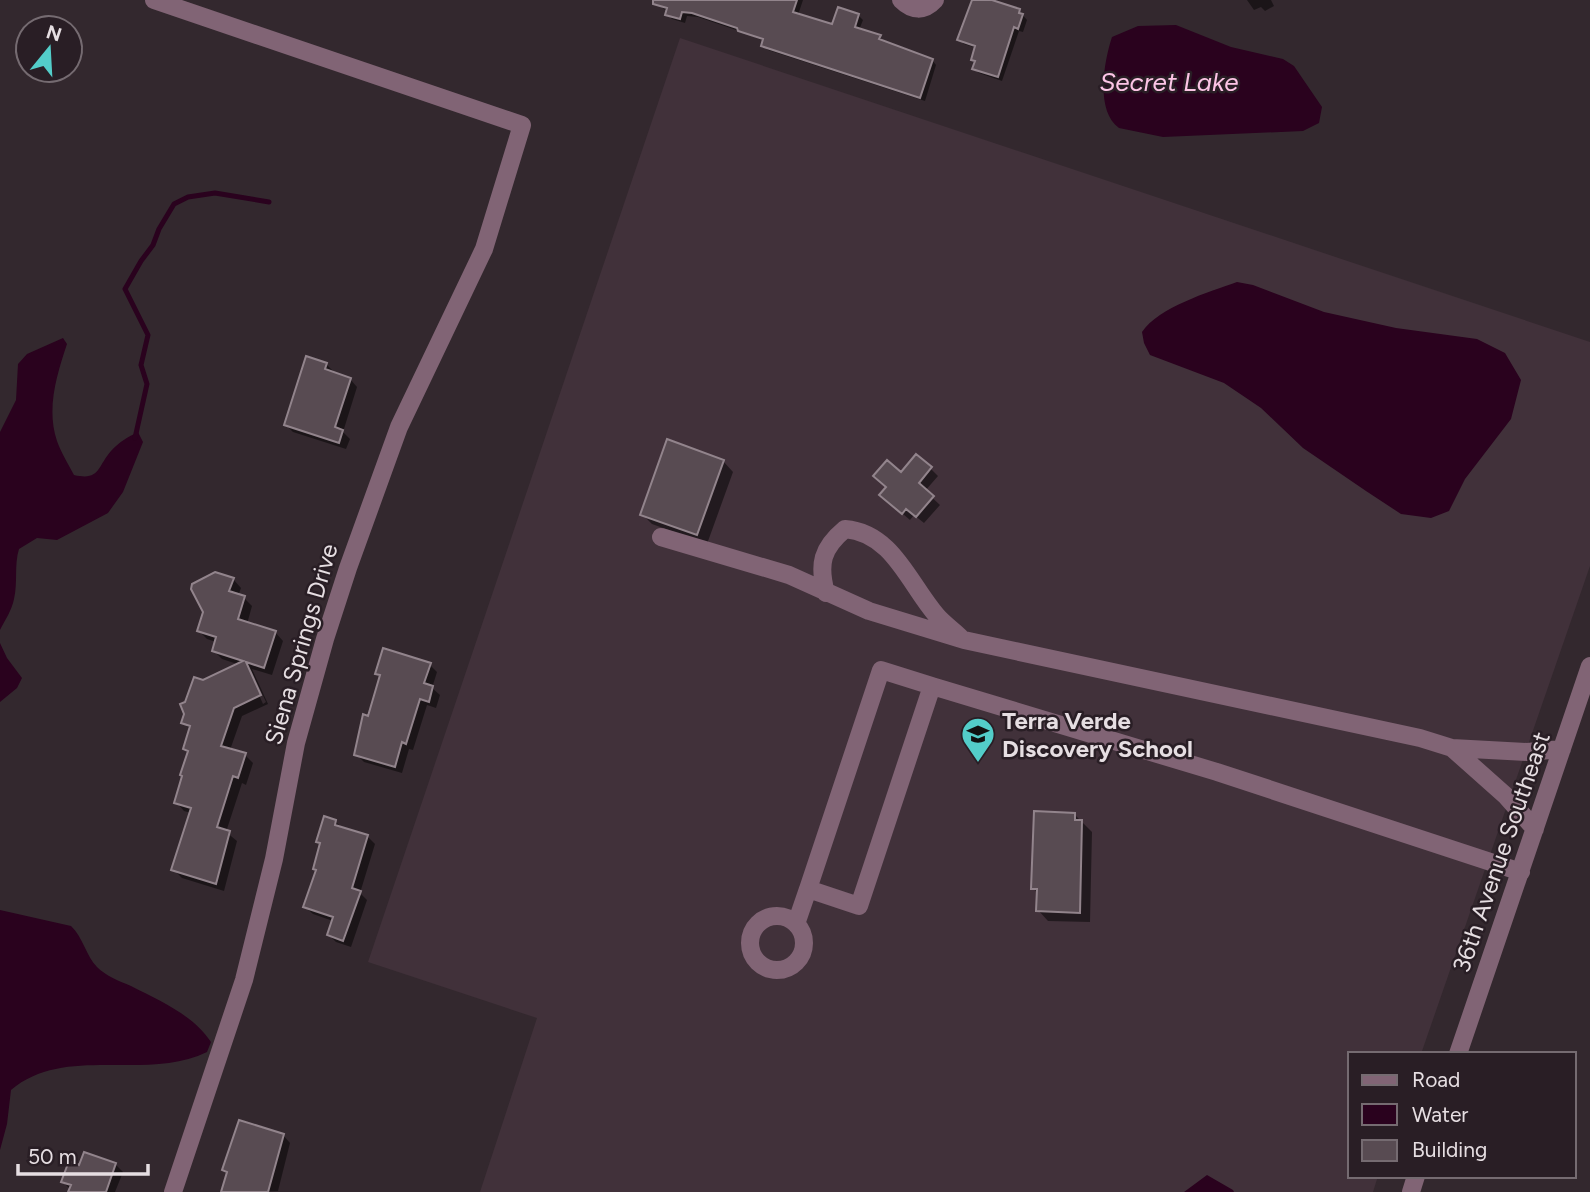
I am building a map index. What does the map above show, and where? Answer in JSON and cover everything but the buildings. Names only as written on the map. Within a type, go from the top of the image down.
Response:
[{"type":"street","name":"Siena Springs Drive","points":[[154,0],[522,125],[484,249],[399,427],[324,639],[296,743],[274,859],[244,980],[173,1192]]},
{"type":"street","points":[[901,0],[918,9],[926,8],[935,0]]},
{"type":"street","points":[[826,593],[821,576],[826,550],[834,538],[845,529],[859,530],[877,540],[898,560],[937,616],[964,640]]},
{"type":"street","points":[[662,537],[789,575],[869,611],[964,640],[1420,738],[1452,748],[1527,752],[1562,748]]},
{"type":"street","name":"36th Avenue Southeast","points":[[1459,1052],[1590,666]]},
{"type":"street","points":[[796,924],[881,670],[1217,772],[1521,872]]},
{"type":"street","points":[[808,889],[859,906],[932,686]]},
{"type":"street","points":[[1452,748],[1506,796],[1535,829]]},
{"type":"shaded area","name":"Terra Verde Discovery School","points":[[680,38],[1590,342],[1590,566],[1422,1052],[1348,1052],[1348,1178],[1377,1178],[1373,1192],[480,1192],[537,1018],[368,962]]},
{"type":"water","name":"Secret Lake","points":[[1176,25],[1231,47],[1283,59],[1294,66],[1322,107],[1319,123],[1303,131],[1163,137],[1119,128],[1111,120],[1104,98],[1104,72],[1112,37],[1138,26]]},
{"type":"water","points":[[1237,282],[1253,285],[1324,312],[1396,328],[1477,339],[1505,353],[1521,380],[1511,419],[1465,479],[1449,511],[1431,518],[1401,514],[1303,448],[1261,408],[1224,383],[1150,355],[1142,332],[1150,323],[1185,301]]},
{"type":"water","points":[[63,338],[67,344],[57,379],[53,417],[57,441],[74,475],[93,474],[114,448],[138,432],[143,442],[123,492],[108,513],[57,540],[37,538],[19,549],[14,599],[0,630],[0,432],[16,400],[18,364],[27,354]]},
{"type":"water","points":[[0,643],[22,678],[17,688],[0,702]]},
{"type":"water","points":[[0,910],[71,926],[93,963],[101,970],[164,1003],[195,1024],[211,1042],[207,1052],[158,1064],[81,1066],[32,1076],[11,1090],[7,1124],[0,1150]]},
{"type":"water","points":[[1207,1175],[1233,1190],[1234,1192],[1184,1192]]},
{"type":"waterway","points":[[135,438],[147,384],[141,365],[148,335],[125,289],[153,245],[159,229],[174,204],[188,197],[215,193],[269,202]]},
{"type":"place","name":"Terra Verde Discovery School","points":[[978,764]]}]
